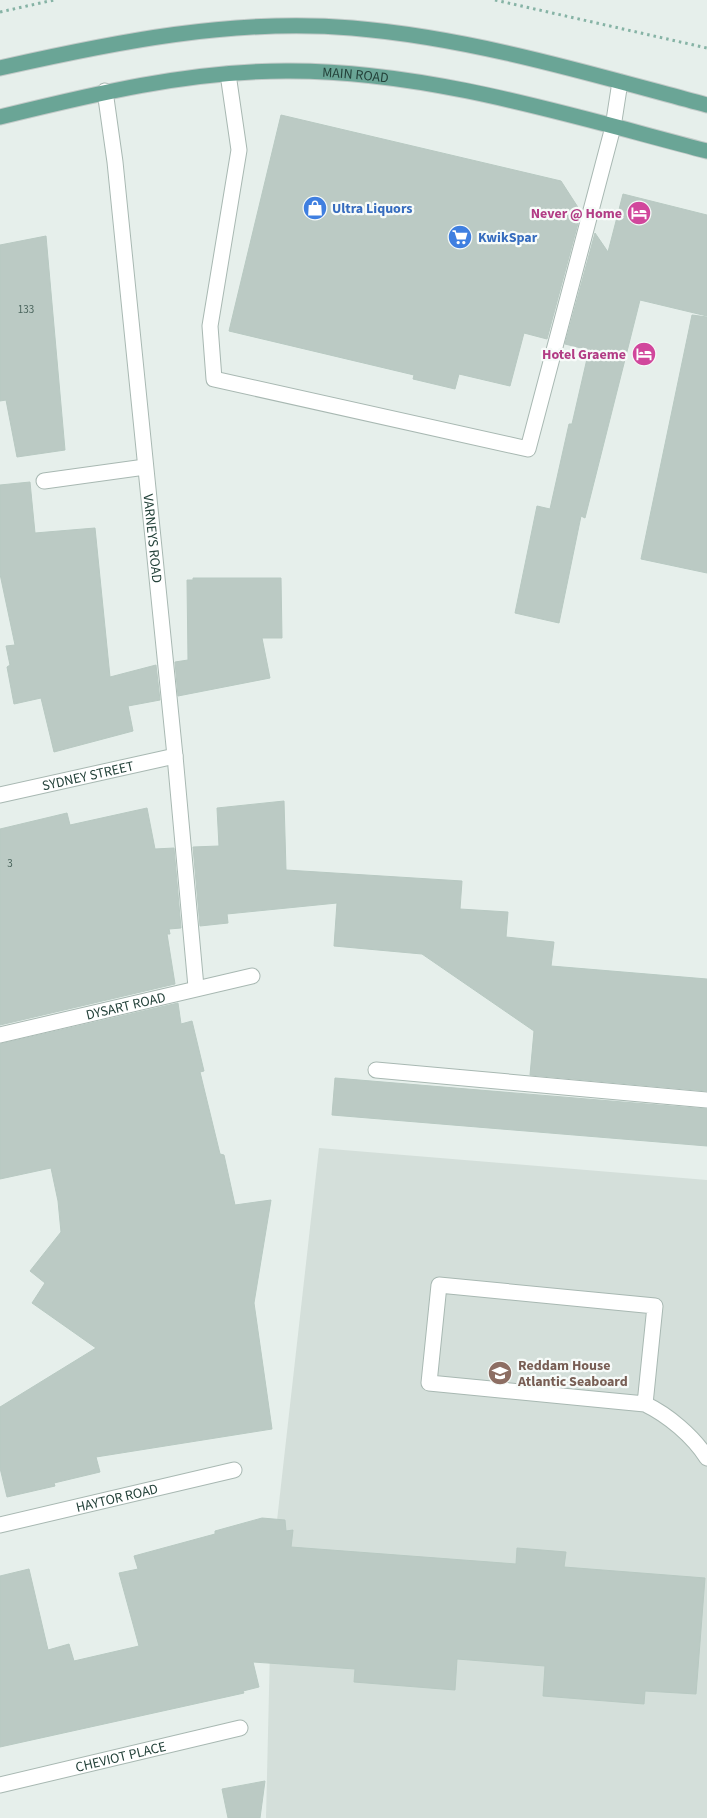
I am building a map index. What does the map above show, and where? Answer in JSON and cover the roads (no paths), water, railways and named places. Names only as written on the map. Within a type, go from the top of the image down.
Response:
[{"type":"main road","points":[[0,68],[102,46],[164,36],[232,29],[316,26],[408,34],[488,50],[707,105]]},
{"type":"main road","name":"MAIN ROAD","points":[[0,117],[105,91],[228,74],[312,71],[400,79],[485,96],[707,151]]},
{"type":"street","points":[[228,74],[239,150],[210,326],[214,379],[528,449],[612,126],[620,82]]},
{"type":"street","name":"VARNEYS ROAD","points":[[105,91],[115,162],[175,756],[196,987]]},
{"type":"street","points":[[44,481],[145,467]]},
{"type":"street","name":"SYDNEY STREET","points":[[0,795],[175,756]]},
{"type":"street","name":"DYSART ROAD","points":[[0,1035],[196,987],[252,976]]},
{"type":"street","points":[[376,1070],[707,1100]]},
{"type":"street","points":[[645,1404],[655,1306],[439,1285],[429,1383],[645,1404],[662,1412],[701,1449],[707,1458]]},
{"type":"street","name":"HAYTOR ROAD","points":[[0,1525],[234,1470]]},
{"type":"street","name":"CHEVIOT PLACE","points":[[0,1785],[240,1728]]},
{"type":"place","name":"Ultra Liquors","points":[[315,208]]},
{"type":"place","name":"Never @ Home","points":[[639,213]]},
{"type":"place","name":"KwikSpar","points":[[460,237]]},
{"type":"place","name":"Hotel Graeme","points":[[644,354]]},
{"type":"place","name":"Reddam House Atlantic Seaboard","points":[[500,1373]]}]
